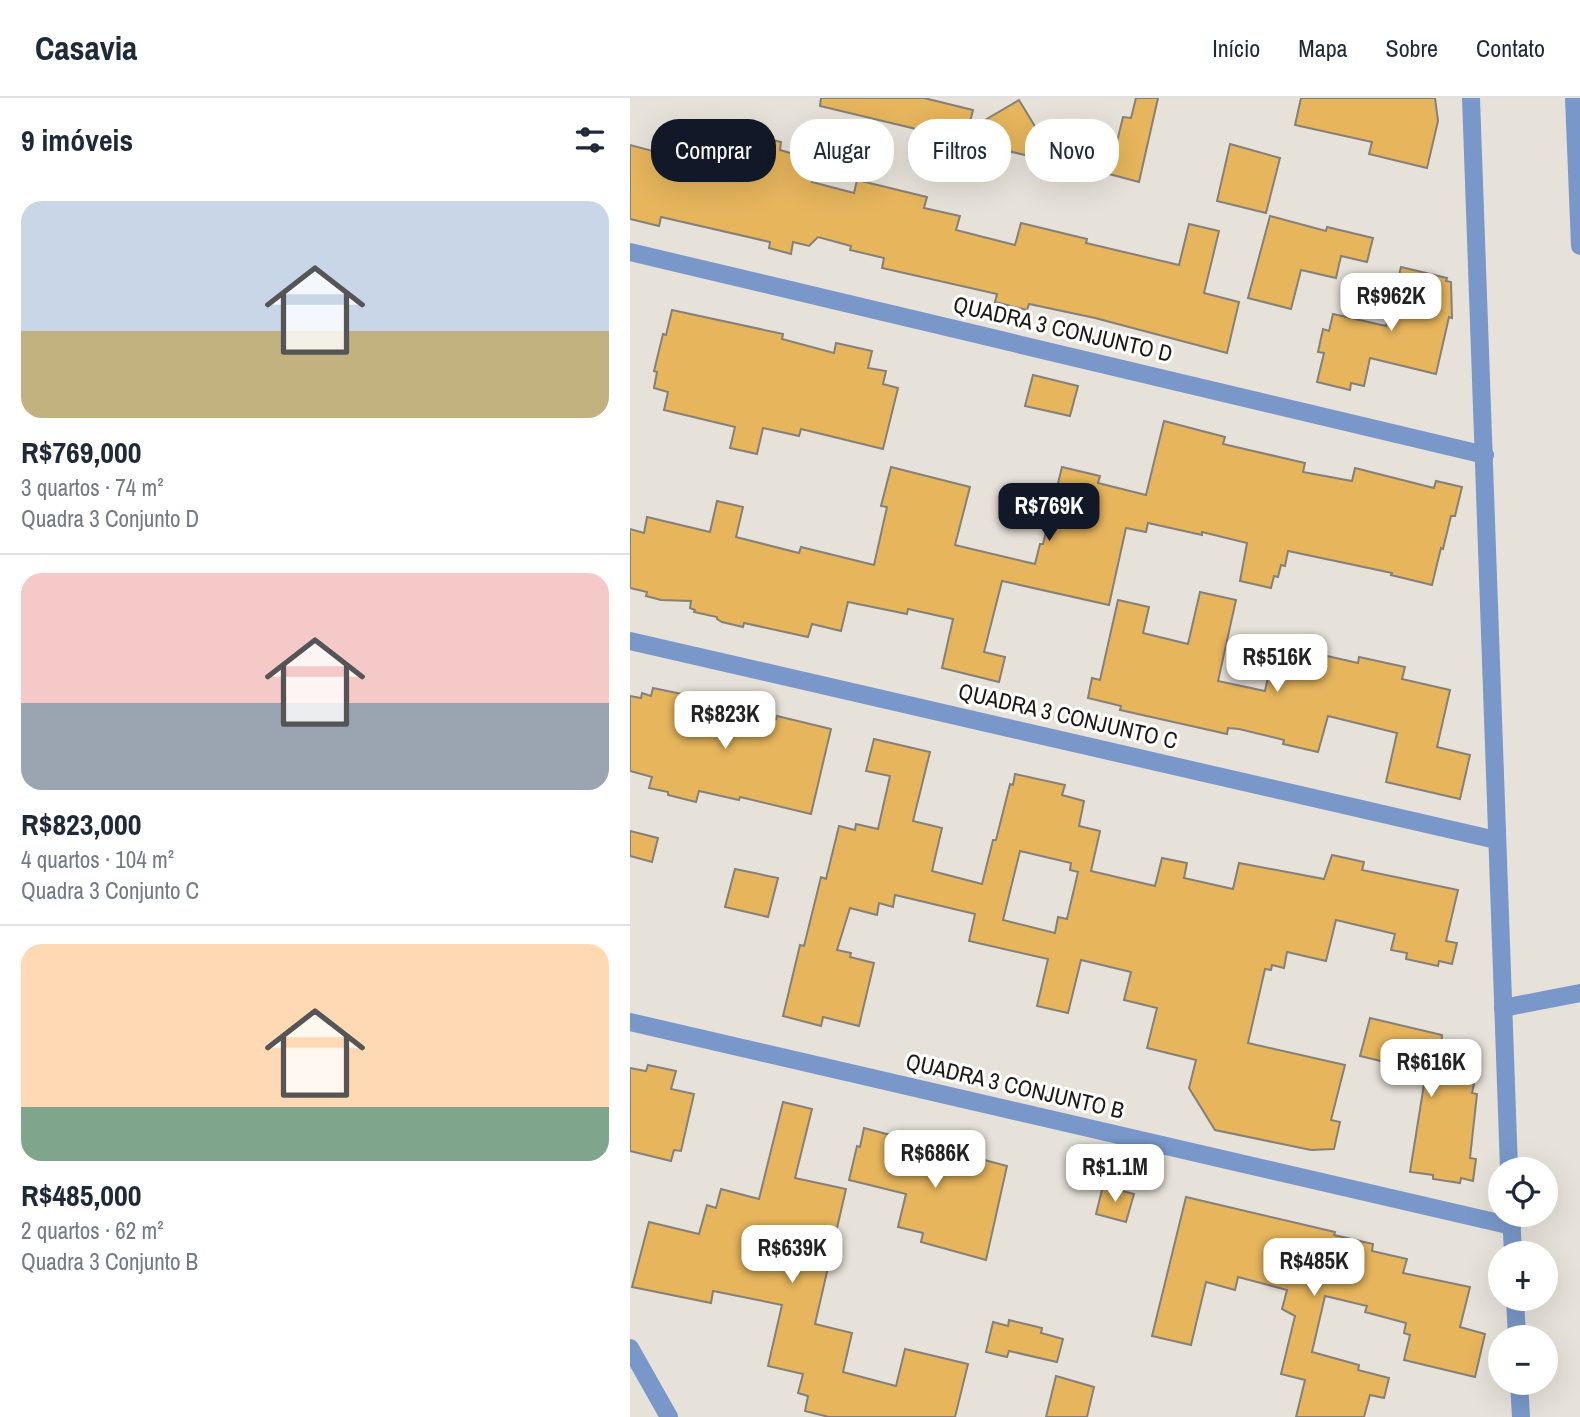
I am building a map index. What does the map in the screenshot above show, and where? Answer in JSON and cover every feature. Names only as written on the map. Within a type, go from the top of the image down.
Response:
[{"type":"street","points":[[1471,98],[1509,1157]]},
{"type":"street","points":[[1574,98],[1580,246]]},
{"type":"street","name":"QUADRA 3 CONJUNTO D","points":[[630,252],[1485,455]]},
{"type":"street","name":"QUADRA 3 CONJUNTO C","points":[[630,640],[1496,840]]},
{"type":"street","points":[[1503,1008],[1580,993]]},
{"type":"street","name":"QUADRA 3 CONJUNTO B","points":[[630,1023],[1488,1215]]},
{"type":"street","points":[[630,1348],[669,1417]]},
{"type":"street","points":[[1520,1395],[1521,1417]]},
{"type":"building","points":[[821,98],[924,98],[973,110],[971,119],[908,119],[908,127],[894,124],[894,119],[874,119],[820,106]]},
{"type":"building","points":[[1136,98],[1158,98],[1139,182],[1119,177],[1119,133],[1123,117],[1131,118]]},
{"type":"building","points":[[1301,98],[1435,98],[1438,121],[1427,168],[1369,154],[1372,142],[1295,125]]},
{"type":"building","points":[[1019,100],[1031,119],[1025,119],[1025,155],[1011,152],[1011,119],[987,119]]},
{"type":"building","points":[[776,141],[781,142],[780,150],[790,153],[790,182],[812,182],[854,193],[857,182],[865,182],[927,197],[924,208],[960,216],[956,230],[1015,245],[1021,223],[1087,239],[1086,243],[1179,265],[1189,224],[1219,231],[1204,293],[1239,302],[1227,353],[1095,318],[1029,304],[1027,310],[995,302],[997,294],[882,268],[884,258],[850,250],[851,246],[818,237],[809,246],[793,242],[791,254],[769,248],[770,242],[661,217],[659,226],[630,219],[630,145],[651,151],[651,182],[776,182]]},
{"type":"building","points":[[1230,144],[1280,158],[1266,213],[1217,201]]},
{"type":"building","points":[[1270,216],[1326,231],[1327,227],[1373,238],[1367,262],[1341,256],[1336,278],[1301,270],[1291,309],[1248,298]]},
{"type":"building","points":[[1401,267],[1447,278],[1446,281],[1451,282],[1452,318],[1449,317],[1436,374],[1370,358],[1364,386],[1351,383],[1350,390],[1317,382],[1324,353],[1318,352],[1323,329],[1329,331],[1333,314],[1386,326]]},
{"type":"building","points":[[672,310],[783,334],[782,339],[834,353],[836,343],[872,351],[868,368],[886,371],[883,384],[898,388],[883,449],[801,429],[799,436],[763,428],[757,454],[730,448],[735,427],[664,410],[668,392],[654,388],[657,372],[654,371]]},
{"type":"building","points":[[1033,375],[1078,386],[1070,416],[1025,406]]},
{"type":"building","points":[[1164,421],[1225,437],[1223,444],[1305,463],[1303,472],[1352,481],[1355,468],[1434,488],[1436,481],[1462,487],[1455,516],[1451,516],[1443,549],[1441,548],[1432,585],[1391,575],[1392,573],[1288,551],[1285,566],[1281,565],[1278,577],[1274,576],[1271,588],[1240,581],[1247,543],[1148,523],[1146,532],[1126,528],[1109,605],[1002,581],[984,652],[1005,657],[999,682],[942,668],[953,619],[908,609],[907,614],[848,602],[841,631],[812,624],[808,637],[744,623],[743,627],[722,622],[717,617],[694,612],[695,610],[690,608],[691,601],[661,600],[646,596],[647,592],[630,588],[630,529],[644,533],[647,517],[710,532],[717,501],[743,507],[736,537],[799,553],[801,547],[874,565],[887,507],[881,506],[891,467],[970,487],[955,545],[1035,564],[1040,544],[1043,544],[1062,467],[1100,476],[1098,483],[1146,495]]},
{"type":"building","points":[[1200,592],[1236,600],[1218,681],[1265,691],[1274,649],[1278,650],[1278,646],[1283,646],[1358,663],[1359,657],[1405,667],[1402,679],[1450,690],[1437,747],[1470,755],[1460,799],[1386,782],[1397,733],[1328,716],[1318,752],[1283,744],[1284,740],[1239,729],[1228,728],[1227,734],[1120,710],[1121,706],[1088,698],[1092,678],[1100,680],[1118,600],[1149,607],[1143,633],[1188,644]]},
{"type":"building","points":[[653,688],[735,705],[734,709],[776,719],[777,716],[831,729],[811,814],[740,797],[739,800],[699,791],[696,802],[649,788],[652,777],[630,771],[630,696],[641,698],[642,693],[651,696]]},
{"type":"building","points":[[874,739],[930,752],[913,821],[942,828],[932,871],[982,884],[993,840],[996,840],[1015,774],[1065,785],[1062,795],[1084,801],[1079,826],[1100,831],[1091,871],[1155,886],[1162,858],[1187,863],[1184,878],[1233,889],[1239,863],[1324,879],[1332,855],[1364,862],[1362,870],[1458,890],[1446,941],[1457,943],[1452,964],[1439,961],[1438,966],[1406,959],[1407,953],[1391,950],[1395,934],[1336,920],[1326,961],[1287,952],[1284,968],[1272,965],[1271,970],[1265,969],[1248,1043],[1345,1065],[1331,1120],[1340,1122],[1334,1149],[1311,1150],[1215,1130],[1189,1088],[1196,1060],[1147,1048],[1157,1008],[1124,1000],[1131,972],[1081,960],[1068,1013],[1037,1006],[1048,959],[969,941],[975,914],[895,895],[893,907],[879,903],[877,915],[850,908],[837,950],[851,953],[850,957],[874,963],[859,1026],[823,1017],[821,1026],[783,1016],[800,945],[804,946],[821,877],[826,879],[839,826],[855,830],[856,824],[878,829],[890,776],[866,771]],"holes":[[[1020,851],[1071,863],[1070,870],[1078,872],[1067,919],[1058,917],[1055,933],[1003,920]]]},
{"type":"building","points":[[630,831],[658,838],[652,862],[630,856]]},
{"type":"building","points":[[735,869],[778,878],[768,917],[725,907]]},
{"type":"building","points":[[1370,1018],[1442,1035],[1441,1045],[1455,1047],[1453,1080],[1474,1084],[1472,1093],[1477,1094],[1470,1158],[1476,1159],[1473,1181],[1461,1178],[1460,1183],[1410,1172],[1426,1072],[1360,1056]]},
{"type":"building","points":[[648,1065],[676,1071],[671,1089],[694,1094],[681,1151],[674,1150],[671,1161],[630,1151],[630,1068],[646,1071]]},
{"type":"building","points":[[783,1102],[812,1109],[795,1178],[846,1189],[815,1324],[852,1333],[843,1372],[896,1386],[905,1349],[968,1364],[955,1417],[829,1417],[805,1411],[808,1396],[798,1393],[803,1374],[768,1366],[782,1305],[713,1291],[711,1303],[632,1287],[649,1222],[699,1234],[707,1205],[716,1208],[721,1189],[759,1199]]},
{"type":"building","points":[[864,1128],[1007,1166],[986,1260],[921,1242],[923,1233],[898,1227],[906,1194],[849,1180]]},
{"type":"building","points":[[1103,1186],[1134,1194],[1126,1222],[1096,1214]]},
{"type":"building","points":[[1186,1197],[1335,1232],[1334,1235],[1373,1244],[1372,1251],[1407,1259],[1403,1273],[1470,1287],[1460,1327],[1485,1334],[1475,1377],[1404,1360],[1410,1335],[1404,1333],[1406,1323],[1365,1312],[1367,1306],[1325,1296],[1312,1352],[1359,1365],[1358,1370],[1389,1378],[1384,1398],[1370,1395],[1364,1417],[1296,1417],[1305,1380],[1281,1374],[1295,1316],[1282,1309],[1287,1290],[1238,1277],[1235,1290],[1206,1282],[1191,1345],[1152,1336]]},
{"type":"building","points":[[1009,1320],[1042,1328],[1041,1333],[1063,1339],[1057,1362],[1009,1351],[1007,1357],[986,1352],[993,1322],[1008,1326]]},
{"type":"building","points":[[1056,1376],[1094,1387],[1087,1417],[1046,1417]]}]
